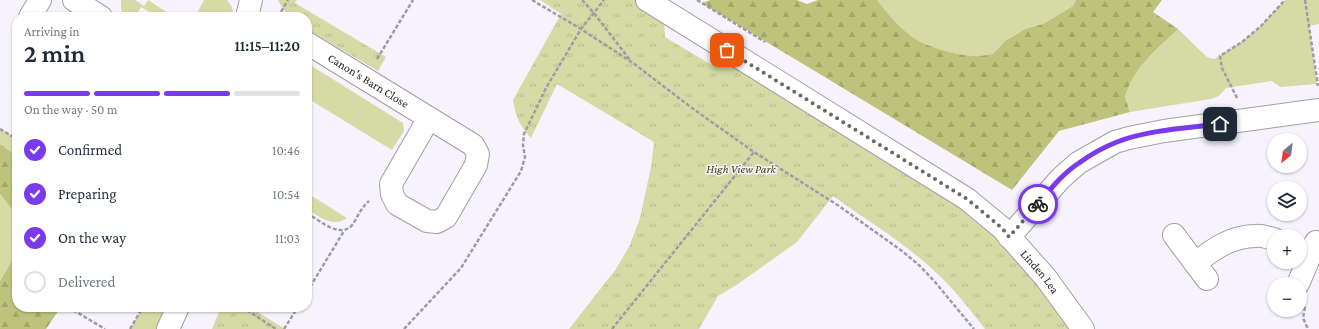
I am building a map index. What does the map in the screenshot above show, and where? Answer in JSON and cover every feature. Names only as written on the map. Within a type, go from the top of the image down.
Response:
[{"type":"street","points":[[33,12],[40,0]]},
{"type":"street","points":[[74,0],[100,10]]},
{"type":"street","points":[[248,12],[251,0]]},
{"type":"street","name":"Linden Lea","points":[[647,0],[967,199],[1002,228],[1046,278],[1083,329]]},
{"type":"street","name":"Canon's Barn Close","points":[[312,46],[473,145],[478,154],[473,171],[446,217],[437,222],[427,222],[397,204],[392,194],[391,184]]},
{"type":"street","points":[[1009,237],[1060,179],[1078,163],[1115,142],[1164,131],[1319,110]]},
{"type":"street","points":[[391,184],[429,118]]},
{"type":"street","points":[[1174,235],[1201,271],[1220,245],[1238,237],[1257,235],[1267,237]]},
{"type":"street","points":[[1300,277],[1312,242]]},
{"type":"street","points":[[168,329],[176,312]]},
{"type":"path","points":[[281,12],[288,0]]},
{"type":"path","points":[[365,78],[413,0]]},
{"type":"path","points":[[532,0],[581,29],[633,63],[692,108],[754,152],[839,206],[902,251],[920,266],[935,282],[974,329]]},
{"type":"path","points":[[582,0],[633,63]]},
{"type":"path","points":[[404,329],[461,268],[522,171],[525,157],[523,145],[524,134],[546,88],[581,29],[604,0]]},
{"type":"path","points":[[1248,120],[1222,68],[1220,56],[1242,42],[1261,26],[1285,0]]},
{"type":"path","points":[[1305,0],[1317,84],[1319,88]]},
{"type":"path","points":[[0,128],[12,136]]},
{"type":"path","points":[[612,329],[754,152]]},
{"type":"path","points":[[312,284],[345,231],[351,226],[364,206],[391,184]]},
{"type":"path","points":[[312,216],[336,230],[345,231]]},
{"type":"path","points":[[77,312],[106,329]]},
{"type":"path","points":[[130,329],[140,312]]},
{"type":"path","points":[[250,312],[276,329]]},
{"type":"path","points":[[284,329],[295,312]]},
{"type":"green space","points":[[121,0],[135,0],[144,6],[148,0],[166,12],[150,12],[141,7],[138,12],[122,12]]},
{"type":"green space","points":[[204,0],[227,0],[232,7],[233,12],[198,12]]},
{"type":"green space","points":[[278,0],[297,0],[295,3],[310,12],[286,12]]},
{"type":"green space","name":"High View Park","points":[[540,0],[636,0],[664,17],[665,37],[715,67],[736,61],[822,114],[993,229],[1075,329],[985,329],[966,304],[938,274],[919,257],[833,196],[797,242],[738,284],[718,296],[699,329],[569,329],[616,269],[630,245],[640,218],[651,167],[654,142],[557,84],[531,138],[521,125],[515,112],[513,100],[561,14]]},
{"type":"green space","points":[[710,0],[797,0],[807,4],[818,0],[877,0],[900,27],[917,40],[945,51],[974,56],[993,54],[1005,41],[1025,29],[1043,24],[1073,6],[1076,0],[1162,0],[1153,12],[1178,29],[1154,52],[1134,77],[1125,97],[1130,112],[1059,131],[1012,190],[702,3]]},
{"type":"green space","points":[[877,0],[1076,0],[1073,6],[1043,24],[1025,29],[1005,41],[993,54],[974,56],[945,51],[917,40],[900,27]]},
{"type":"green space","points":[[1285,0],[1319,0],[1319,24],[1309,26],[1317,84],[1280,87],[1272,81],[1226,88],[1219,96],[1211,99],[1130,112],[1125,97],[1134,77],[1154,52],[1178,29],[1207,57],[1214,59],[1242,42],[1261,26]]},
{"type":"green space","points":[[312,13],[386,57],[378,71],[312,32]]},
{"type":"green space","points":[[312,66],[403,123],[404,131],[392,150],[312,101]]},
{"type":"green space","points":[[0,129],[12,136],[12,152],[0,144]]},
{"type":"green space","points":[[0,144],[12,152],[12,209],[0,194]]},
{"type":"green space","points":[[0,194],[12,209],[12,261],[0,281]]},
{"type":"green space","points":[[312,196],[347,218],[342,221],[332,222],[312,212]]},
{"type":"green space","points":[[12,261],[12,312],[58,312],[46,329],[0,329],[0,281]]},
{"type":"green space","points":[[140,312],[165,312],[157,329],[130,329]]},
{"type":"green space","points":[[219,312],[258,312],[285,329],[212,329]]},
{"type":"way so far","points":[[727,50],[967,199],[1002,228],[1009,237],[1038,204]]},
{"type":"route","points":[[1038,204],[1060,179],[1078,163],[1115,142],[1164,131],[1220,124]]}]
